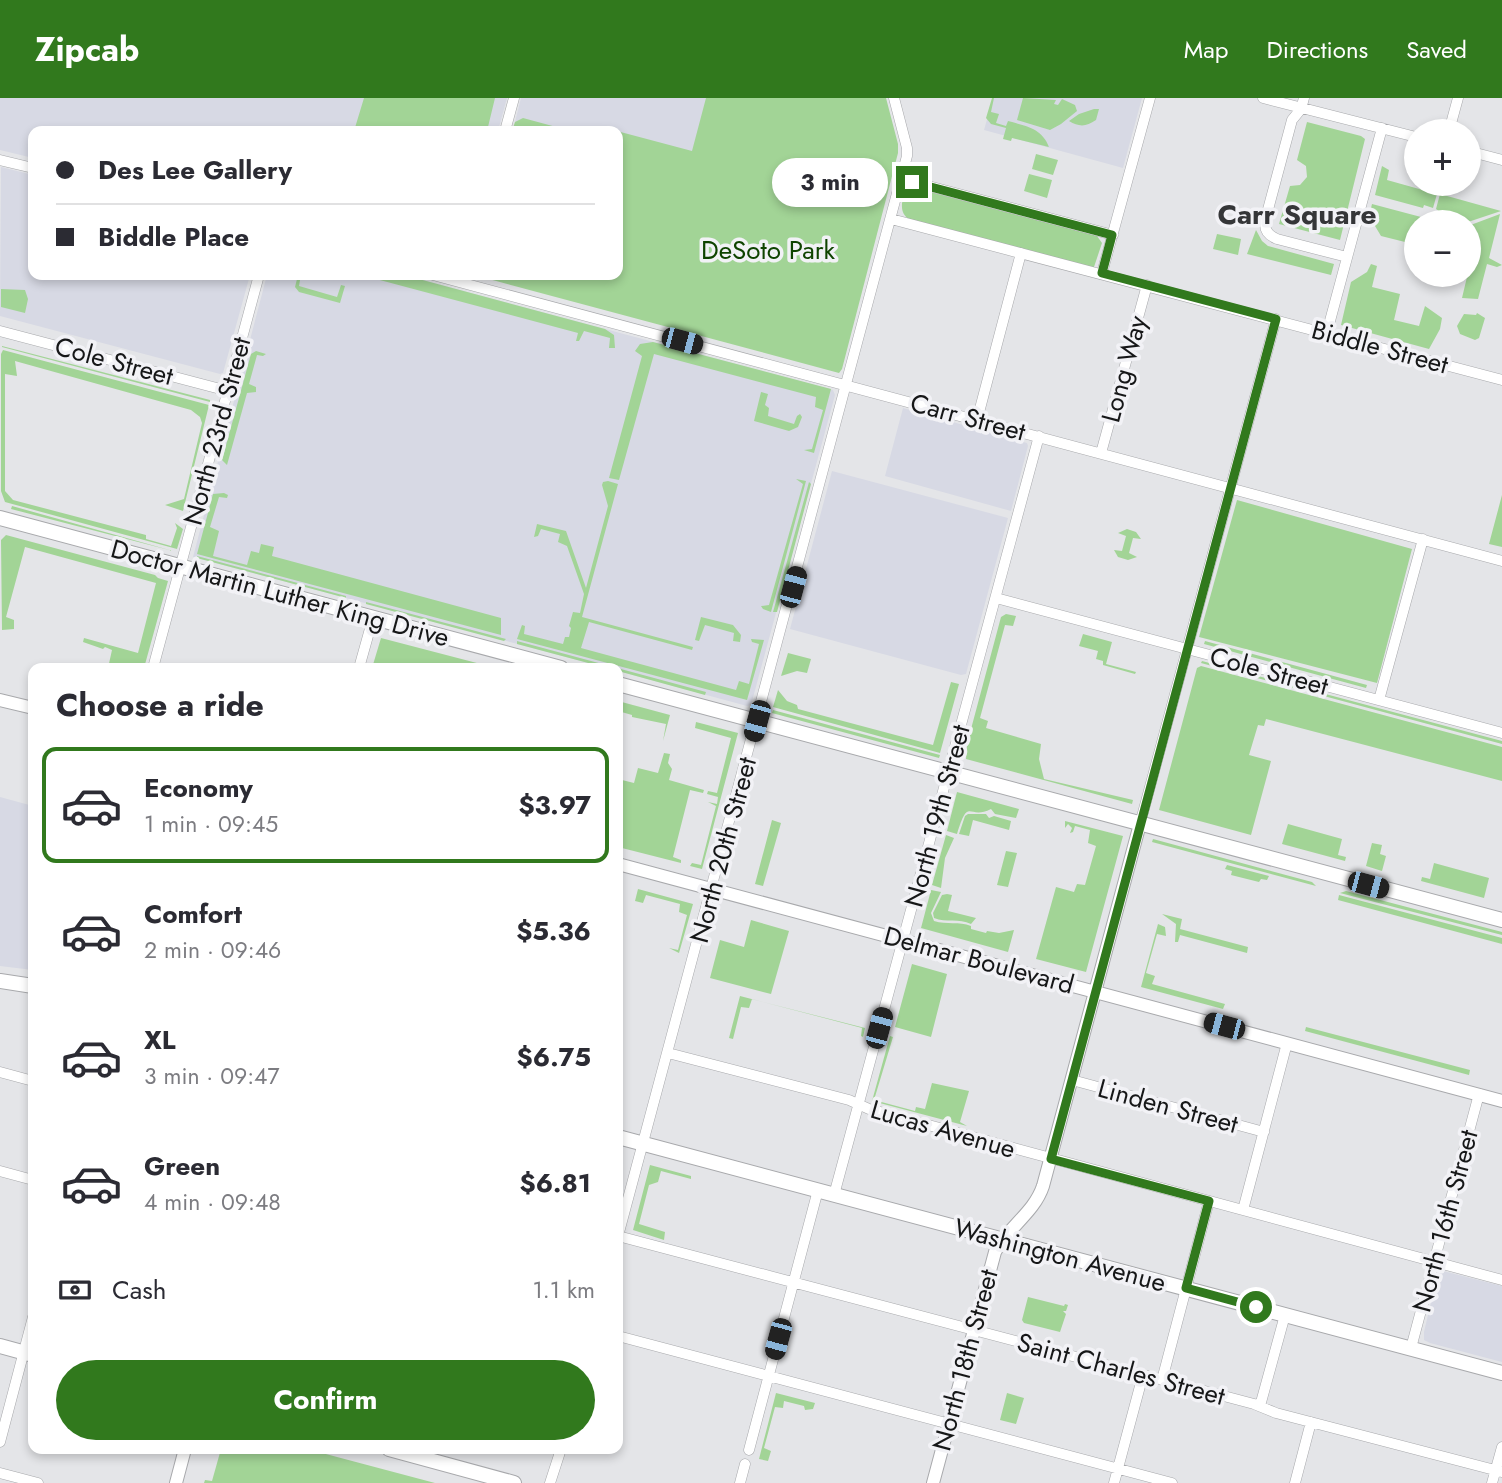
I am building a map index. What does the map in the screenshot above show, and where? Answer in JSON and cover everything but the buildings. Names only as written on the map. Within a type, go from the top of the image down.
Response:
[{"type":"main road","name":"Doctor Martin Luther King Drive","points":[[0,518],[542,663]]},
{"type":"main road","points":[[623,685],[1502,920]]},
{"type":"main road","points":[[0,981],[28,985]]},
{"type":"main road","name":"Washington Avenue","points":[[623,1138],[1502,1373]]},
{"type":"main road","points":[[0,1346],[28,1353]]},
{"type":"main road","points":[[407,1454],[514,1483]]},
{"type":"street","points":[[506,126],[514,98]]},
{"type":"street","name":"North 20th Street","points":[[623,1218],[902,179],[907,148],[894,98]]},
{"type":"street","points":[[1102,273],[1150,98]]},
{"type":"street","points":[[1263,98],[1303,103],[1404,134]]},
{"type":"street","points":[[1452,119],[1458,98]]},
{"type":"street","points":[[1303,103],[1292,120],[1265,228],[1272,237],[1347,257]]},
{"type":"street","points":[[1327,332],[1382,128]]},
{"type":"street","points":[[1481,154],[1502,160]]},
{"type":"street","points":[[0,160],[28,167]]},
{"type":"street","points":[[902,179],[1112,235]]},
{"type":"street","name":"Biddle Street","points":[[891,219],[1502,380]]},
{"type":"street","points":[[977,420],[1021,253]]},
{"type":"street","name":"North 23rd Street","points":[[154,663],[258,280]]},
{"type":"street","name":"Carr Street","points":[[470,280],[847,385],[1502,561]]},
{"type":"street","name":"Long Way","points":[[1101,453],[1147,285]]},
{"type":"street","name":"North 18th Street","points":[[933,1483],[993,1258],[1002,1240],[1037,1201],[1051,1159],[1276,319]]},
{"type":"street","name":"Cole Street","points":[[0,331],[228,391]]},
{"type":"street","name":"North 19th Street","points":[[834,1195],[1039,436]]},
{"type":"street","points":[[1379,700],[1423,539]]},
{"type":"street","name":"Cole Street","points":[[996,598],[1502,733]]},
{"type":"street","points":[[360,663],[373,618]]},
{"type":"street","points":[[0,700],[28,707]]},
{"type":"street","name":"Delmar Boulevard","points":[[623,865],[1502,1101]]},
{"type":"street","points":[[1243,1210],[1287,1043]]},
{"type":"street","name":"Lucas Avenue","points":[[668,1053],[849,1100],[869,1110],[1502,1280]]},
{"type":"street","points":[[0,1072],[28,1080]]},
{"type":"street","name":"Linden Street","points":[[1072,1080],[1264,1132]]},
{"type":"street","name":"North 16th Street","points":[[1411,1348],[1479,1094]]},
{"type":"street","points":[[0,1171],[28,1179]]},
{"type":"street","points":[[749,1450],[818,1190]]},
{"type":"street","points":[[1162,1380],[1209,1201]]},
{"type":"street","name":"Saint Charles Street","points":[[623,1237],[1499,1471]]},
{"type":"street","points":[[1260,1406],[1284,1315]]},
{"type":"street","points":[[623,1337],[1172,1483]]},
{"type":"street","points":[[0,1442],[28,1356]]},
{"type":"street","points":[[1114,1483],[1143,1375]]},
{"type":"street","points":[[1295,1483],[1311,1422]]},
{"type":"street","points":[[1492,1483],[1499,1471],[1502,1447]]},
{"type":"street","points":[[176,1483],[184,1454]]},
{"type":"street","points":[[551,1483],[560,1454]]},
{"type":"street","points":[[740,1483],[745,1464]]},
{"type":"street","points":[[0,1473],[38,1483]]},
{"type":"shaded area","points":[[0,98],[507,98],[499,126],[28,126],[28,157],[0,150]]},
{"type":"shaded area","points":[[521,98],[721,98],[700,173],[623,134],[623,126],[530,126],[515,122]]},
{"type":"shaded area","points":[[993,98],[1142,98],[1123,168],[984,130]]},
{"type":"shaded area","points":[[1,167],[28,174],[28,280],[249,280],[223,373],[220,374],[0,316]]},
{"type":"shaded area","points":[[266,280],[423,280],[833,390],[835,395],[751,705],[623,672],[623,663],[588,663],[193,557]]},
{"type":"shaded area","points":[[903,408],[1027,443],[1011,511],[885,476]]},
{"type":"shaded area","points":[[832,471],[1008,518],[966,674],[961,675],[790,629]]},
{"type":"shaded area","points":[[0,797],[28,805],[28,969],[0,966]]},
{"type":"shaded area","points":[[1443,1271],[1502,1286],[1502,1362],[1424,1340],[1437,1277]]},
{"type":"green space","points":[[364,98],[495,98],[488,126],[356,126]]},
{"type":"green space","name":"DeSoto Park","points":[[706,98],[886,98],[898,153],[839,373],[493,280],[623,280],[623,132],[692,151]]},
{"type":"green space","points":[[992,98],[991,112],[999,114],[996,123],[1006,126],[1008,121],[1033,129],[1049,147],[1012,138],[1011,141],[1003,139],[1006,128],[991,124],[986,118]]},
{"type":"green space","points":[[1023,98],[1056,100],[1054,104],[1058,105],[1062,99],[1075,105],[1077,111],[1050,130],[1017,120]]},
{"type":"green space","points":[[1099,109],[1096,120],[1089,124],[1079,125],[1069,121],[1079,114]]},
{"type":"green space","points":[[523,118],[553,126],[514,126],[515,122]]},
{"type":"green space","points":[[1307,122],[1365,139],[1340,240],[1279,224],[1290,186],[1300,185],[1307,177],[1306,166],[1297,160]]},
{"type":"green space","points":[[1036,154],[1058,160],[1053,175],[1032,169]]},
{"type":"green space","points":[[1382,166],[1389,170],[1387,180],[1404,185],[1404,196],[1436,196],[1433,208],[1424,205],[1423,208],[1375,195]]},
{"type":"green space","points":[[1029,174],[1052,180],[1047,198],[1024,191]]},
{"type":"green space","points":[[910,188],[1097,236],[1102,243],[1094,267],[909,219],[903,213],[902,204],[904,195]]},
{"type":"green space","points":[[1439,196],[1447,196],[1501,211],[1481,218],[1481,210],[1436,209]]},
{"type":"green space","points":[[1372,204],[1404,212],[1404,242],[1381,236],[1369,216]]},
{"type":"green space","points":[[1500,214],[1489,258],[1502,265],[1497,267],[1487,264],[1478,299],[1462,298],[1465,287],[1481,287],[1481,221]]},
{"type":"green space","points":[[1256,230],[1268,246],[1334,264],[1331,275],[1247,254]]},
{"type":"green space","points":[[1217,234],[1241,239],[1238,255],[1213,249]]},
{"type":"green space","points":[[1371,264],[1377,266],[1372,287],[1400,294],[1394,320],[1419,326],[1425,306],[1442,318],[1440,329],[1429,349],[1341,325],[1351,282],[1367,272]]},
{"type":"green space","points":[[297,280],[300,280],[299,286],[337,297],[341,285],[345,286],[340,303],[299,292],[295,287]]},
{"type":"green space","points":[[380,280],[423,280],[605,329],[614,335],[615,348],[609,348],[610,338],[584,331],[579,341],[576,341],[578,333]]},
{"type":"green space","points":[[1,289],[25,290],[28,299],[25,313],[1,307]]},
{"type":"green space","points":[[1477,313],[1485,318],[1479,338],[1475,340],[1460,334],[1457,326],[1464,314]]},
{"type":"green space","points":[[653,342],[831,389],[814,453],[804,450],[812,449],[823,410],[815,407],[816,397],[654,354],[619,480],[609,478],[642,356],[635,351],[640,344]]},
{"type":"green space","points":[[2,347],[210,400],[210,402]]},
{"type":"green space","points":[[3,350],[209,405],[183,511],[165,505],[184,499],[202,423],[200,417],[191,410],[15,361],[17,376],[5,374],[5,491],[13,500],[146,535],[146,539],[171,546],[177,528],[175,523],[183,529],[177,549],[5,502],[1,491]]},
{"type":"green space","points":[[256,351],[266,354],[257,355],[249,384],[256,387],[256,392],[247,393],[227,465],[222,460],[251,354]]},
{"type":"green space","points":[[761,392],[768,394],[765,405],[769,408],[768,416],[794,424],[800,414],[802,417],[798,427],[789,431],[754,421]]},
{"type":"green space","points":[[796,479],[806,481],[771,612],[761,606],[769,605],[803,484]]},
{"type":"green space","points":[[603,482],[618,484],[582,617],[693,647],[692,650],[589,622],[581,648],[736,690],[739,681],[749,684],[759,644],[751,639],[764,640],[747,700],[623,667],[623,663],[607,663],[517,639],[522,625],[525,626],[524,634],[563,644],[565,637],[569,637],[573,612],[580,613],[584,594],[567,546],[558,542],[560,534],[541,529],[538,536],[534,537],[537,524],[566,531],[586,588],[608,506]]},
{"type":"green space","points":[[809,482],[811,484],[777,612],[773,612]]},
{"type":"green space","points":[[213,494],[228,495],[227,498],[219,497],[210,527],[219,531],[213,556],[247,565],[251,551],[259,553],[261,544],[274,547],[272,556],[501,618],[501,635],[197,554]]},
{"type":"green space","points":[[1502,495],[1502,547],[1489,544]]},
{"type":"green space","points":[[1237,500],[1412,549],[1377,683],[1199,637]]},
{"type":"green space","points":[[12,506],[173,551],[11,509]]},
{"type":"green space","points":[[1127,529],[1136,532],[1141,539],[1133,538],[1129,553],[1137,557],[1128,560],[1118,557],[1114,550],[1122,551],[1126,536],[1118,533]]},
{"type":"green space","points":[[6,535],[155,575],[168,581],[145,663],[109,663],[112,650],[83,642],[84,638],[138,653],[156,583],[25,547],[6,617],[14,620],[14,629],[2,630],[1,540]]},
{"type":"green space","points":[[197,558],[346,596],[346,598]]},
{"type":"green space","points":[[366,602],[506,639],[504,641]]},
{"type":"green space","points":[[1006,614],[1016,616],[1013,626],[1005,625],[980,718],[988,721],[986,728],[1041,744],[1039,759],[1044,779],[1133,800],[1132,804],[966,759],[967,744],[1001,617]]},
{"type":"green space","points":[[701,617],[733,625],[741,635],[740,642],[733,641],[734,633],[705,625],[699,641],[695,640]]},
{"type":"green space","points":[[1083,634],[1112,642],[1106,664],[1136,672],[1135,674],[1103,665],[1103,661],[1096,659],[1098,651],[1079,646]]},
{"type":"green space","points":[[381,638],[477,663],[374,663]]},
{"type":"green space","points":[[517,641],[598,663],[588,663],[517,644]]},
{"type":"green space","points":[[1205,641],[1367,685],[1366,688],[1204,644]]},
{"type":"green space","points":[[788,653],[811,659],[807,673],[797,671],[781,676]]},
{"type":"green space","points":[[1202,661],[1502,741],[1502,744],[1201,663]]},
{"type":"green space","points":[[1201,666],[1502,747],[1502,781],[1266,719],[1264,726],[1258,725],[1249,755],[1271,761],[1251,835],[1159,810],[1197,668]]},
{"type":"green space","points":[[623,669],[706,692],[705,695],[623,672]]},
{"type":"green space","points":[[951,682],[959,684],[940,753],[773,707],[778,690],[787,701],[797,705],[798,709],[933,745]]},
{"type":"green space","points":[[623,702],[670,715],[663,741],[666,724],[623,712]]},
{"type":"green space","points":[[773,710],[940,755],[939,758],[772,713]]},
{"type":"green space","points":[[696,722],[738,733],[702,869],[690,866],[692,863],[701,865],[716,806],[708,802],[717,804],[718,797],[707,794],[708,791],[717,793],[731,738],[695,728]]},
{"type":"green space","points":[[664,753],[670,754],[668,763],[672,769],[669,780],[704,790],[703,793],[690,790],[673,857],[681,860],[681,863],[623,848],[623,780],[634,783],[638,768],[658,773]]},
{"type":"green space","points":[[957,792],[1019,809],[1016,818],[995,814],[991,809],[983,812],[970,811],[964,815],[957,834],[947,831]]},
{"type":"green space","points":[[968,814],[986,814],[989,818],[994,816],[1011,821],[1009,830],[973,820],[969,836],[959,834]]},
{"type":"green space","points":[[772,820],[781,823],[763,886],[755,884]]},
{"type":"green space","points":[[1065,821],[1123,836],[1086,972],[1036,959],[1056,887],[1074,892],[1077,884],[1085,885],[1096,846],[1088,843],[1090,830],[1075,826],[1070,833],[1072,828],[1068,824],[1065,828]]},
{"type":"green space","points":[[1288,824],[1342,839],[1338,855],[1346,857],[1345,861],[1282,844]]},
{"type":"green space","points":[[946,835],[954,838],[945,858],[941,888],[932,885]]},
{"type":"green space","points":[[1153,839],[1312,882],[1316,886],[1152,842]]},
{"type":"green space","points":[[1372,843],[1382,845],[1380,854],[1386,856],[1382,871],[1366,866]]},
{"type":"green space","points":[[1006,851],[1017,853],[1008,887],[997,885]]},
{"type":"green space","points":[[1434,863],[1489,878],[1484,898],[1421,881],[1422,877],[1430,879]]},
{"type":"green space","points":[[1227,865],[1269,876],[1267,880],[1261,879],[1259,882],[1231,875],[1232,871],[1225,869]]},
{"type":"green space","points":[[638,889],[693,904],[679,953],[669,948],[678,950],[687,915],[679,912],[680,904],[646,895],[643,903],[635,901]]},
{"type":"green space","points":[[931,890],[941,892],[931,913],[934,921],[971,926],[971,929],[986,933],[1014,930],[1008,952],[921,928]]},
{"type":"green space","points":[[1346,891],[1502,932],[1502,935],[1340,893]]},
{"type":"green space","points":[[942,895],[952,895],[948,911],[976,918],[971,924],[934,918],[933,913]]},
{"type":"green space","points":[[1339,895],[1502,938],[1502,944],[1338,900]]},
{"type":"green space","points":[[1162,914],[1182,919],[1180,929],[1248,947],[1247,953],[1180,935],[1178,942],[1175,942],[1176,924]]},
{"type":"green space","points":[[751,920],[789,931],[771,994],[710,978],[720,940],[744,947]]},
{"type":"green space","points":[[1158,924],[1165,927],[1166,936],[1157,934],[1146,973],[1155,976],[1152,984],[1225,1004],[1223,1009],[1141,987]]},
{"type":"green space","points":[[912,964],[947,974],[931,1037],[895,1027]]},
{"type":"green space","points":[[740,996],[752,999],[749,1008],[741,1007],[733,1039],[729,1038]]},
{"type":"green space","points":[[761,1001],[865,1028],[863,1037],[862,1028]]},
{"type":"green space","points":[[1306,1027],[1470,1070],[1469,1075],[1305,1031]]},
{"type":"green space","points":[[890,1036],[893,1037],[874,1100],[915,1111],[916,1107],[925,1109],[932,1083],[969,1091],[960,1122],[967,1126],[872,1101]]},
{"type":"green space","points":[[650,1165],[691,1176],[691,1179],[661,1171],[658,1182],[649,1185],[639,1224],[665,1232],[664,1240],[633,1230]]},
{"type":"green space","points":[[1028,1297],[1068,1305],[1066,1311],[1063,1311],[1066,1314],[1060,1332],[1024,1323],[1022,1320]]},
{"type":"green space","points":[[776,1393],[815,1403],[813,1409],[805,1410],[804,1406],[784,1401],[783,1408],[775,1407],[764,1448],[771,1451],[768,1461],[759,1459]]},
{"type":"green space","points":[[1007,1393],[1024,1398],[1016,1424],[1000,1420]]},
{"type":"green space","points":[[220,1454],[326,1454],[435,1483],[204,1483],[205,1480],[212,1481]]},
{"type":"district","name":"Carr Square","points":[[1297,214]]},
{"type":"route","points":[[912,182],[1112,235],[1102,273],[1276,319],[1051,1159],[1209,1201],[1186,1288],[1256,1307]]}]
